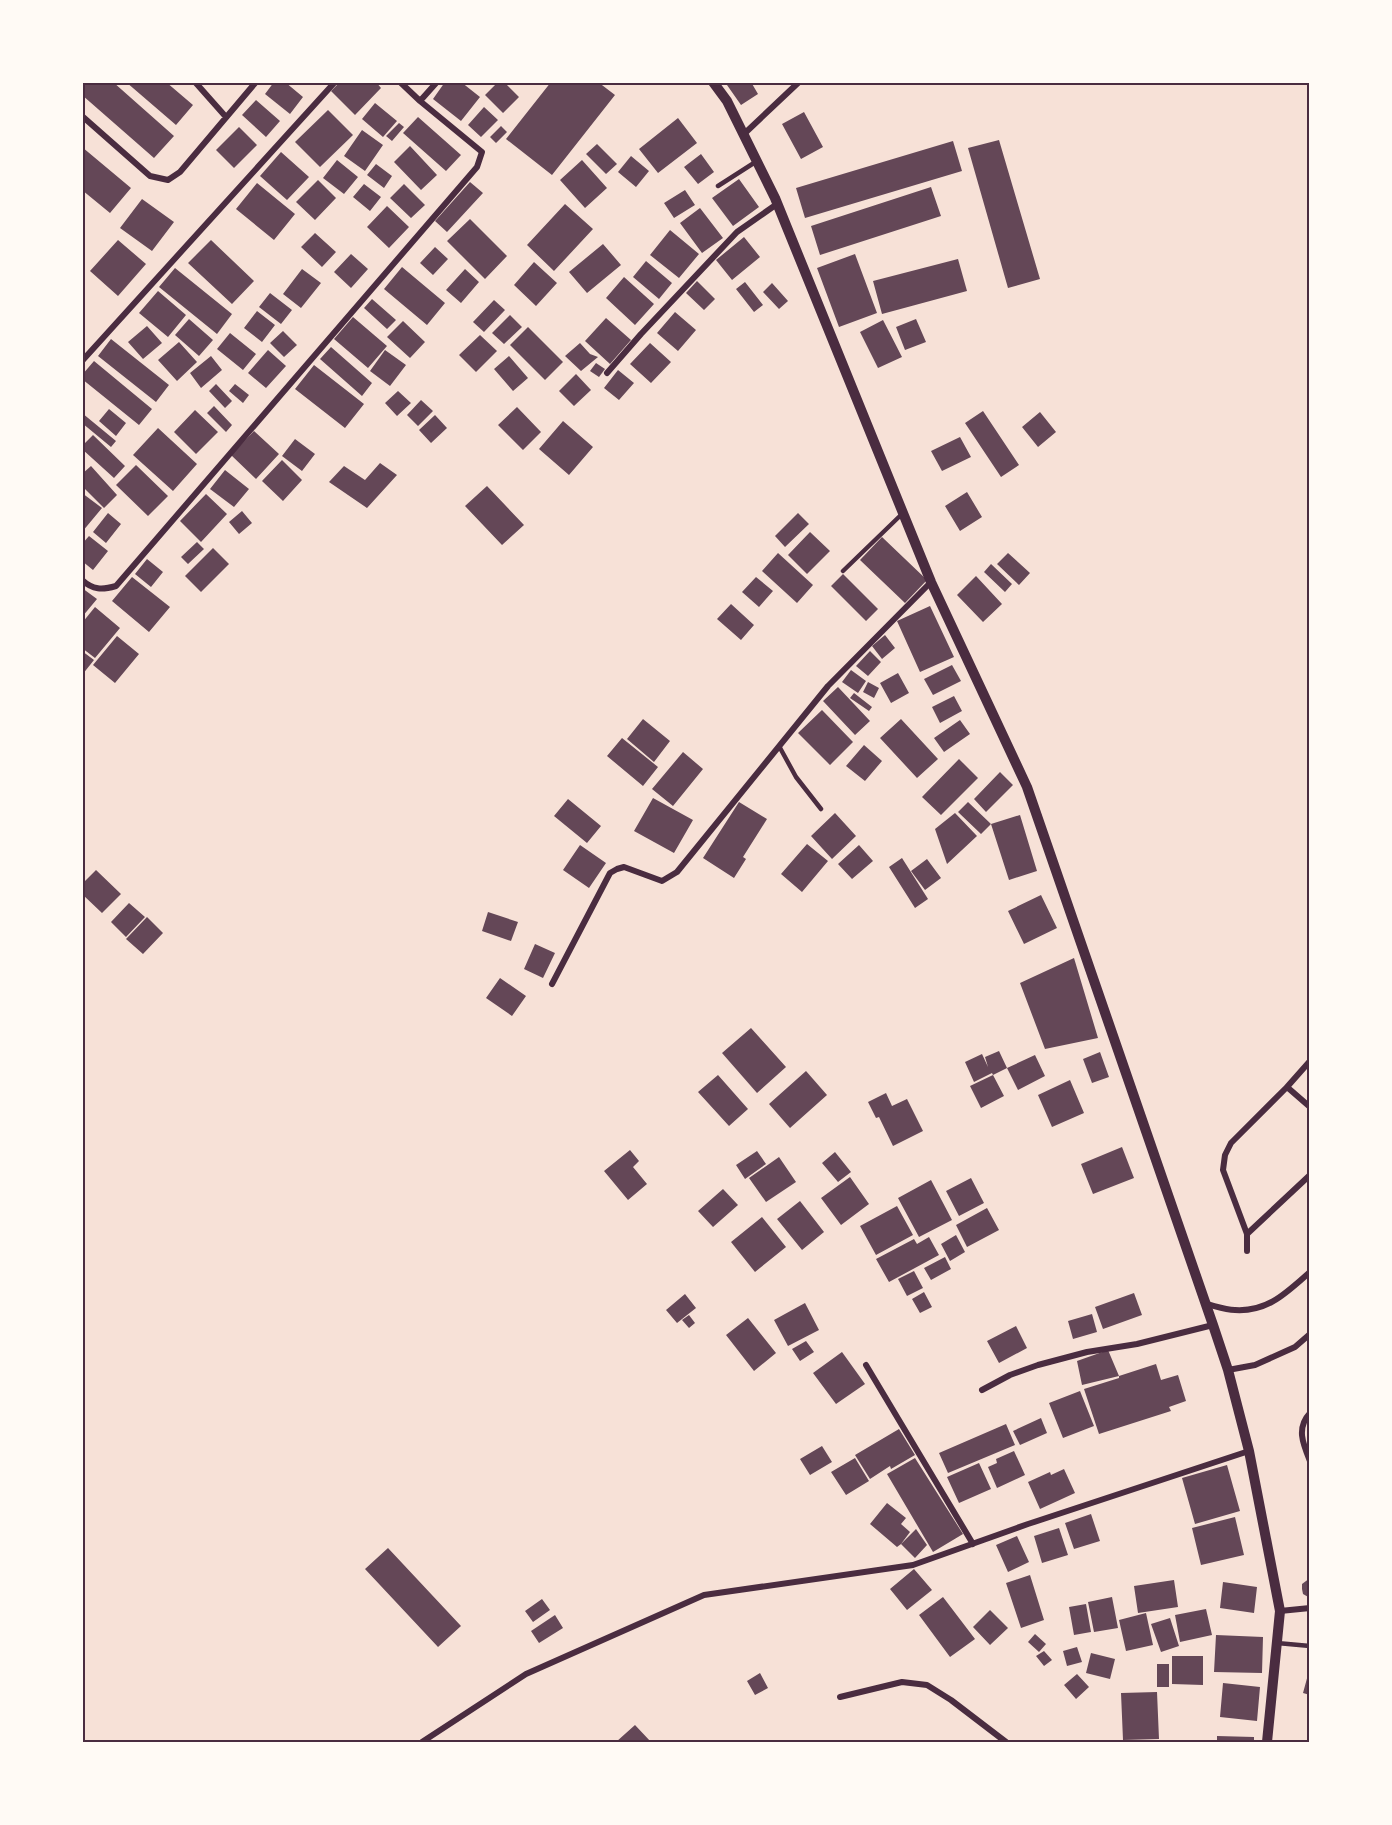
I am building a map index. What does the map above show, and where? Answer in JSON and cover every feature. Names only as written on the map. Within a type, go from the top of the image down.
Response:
[{"type":"street","points":[[195,82],[226,117]]},
{"type":"street","points":[[82,116],[150,176],[168,180],[180,172],[256,82]]},
{"type":"street","points":[[82,361],[335,82]]},
{"type":"street","points":[[82,580],[89,586],[103,590],[116,586],[477,167],[482,152],[400,82]]},
{"type":"street","points":[[420,101],[436,82]]},
{"type":"street","points":[[713,82],[727,100],[777,204],[931,582],[1027,787],[1206,1304],[1228,1370],[1249,1451],[1280,1611],[1267,1743]]},
{"type":"street","points":[[744,134],[799,82]]},
{"type":"street","points":[[607,373],[640,334],[737,232],[777,204]]},
{"type":"street","points":[[552,984],[610,873],[624,867],[662,881],[677,872],[828,686],[931,582]]},
{"type":"street","points":[[1247,1251],[1247,1234],[1223,1170],[1225,1155],[1231,1143],[1310,1061]]},
{"type":"street","points":[[1287,1087],[1310,1107]]},
{"type":"street","points":[[1247,1234],[1310,1174]]},
{"type":"street","points":[[1206,1304],[1234,1310],[1265,1307],[1285,1295],[1310,1272]]},
{"type":"street","points":[[982,1390],[1010,1375],[1038,1365],[1213,1325]]},
{"type":"street","points":[[1228,1370],[1255,1365],[1295,1347],[1310,1334]]},
{"type":"street","points":[[866,1365],[973,1544]]},
{"type":"street","points":[[1310,1413],[1305,1418],[1301,1430],[1310,1461]]},
{"type":"street","points":[[422,1743],[526,1674],[704,1595],[913,1565],[1040,1520],[1249,1451]]},
{"type":"street","points":[[1280,1611],[1310,1608]]},
{"type":"street","points":[[840,1698],[903,1682],[927,1685],[951,1700],[1006,1743]]},
{"type":"lane","points":[[718,186],[757,161]]},
{"type":"lane","points":[[843,571],[903,513]]},
{"type":"lane","points":[[779,746],[796,777],[821,809]]},
{"type":"lane","points":[[1277,1643],[1310,1646]]},
{"type":"building","points":[[82,82],[113,82],[174,136],[154,158],[82,95]]},
{"type":"building","points":[[126,82],[166,82],[193,105],[176,125]]},
{"type":"building","points":[[274,82],[285,82],[303,97],[290,114],[265,94]]},
{"type":"building","points":[[340,82],[376,82],[381,88],[355,115],[331,91]]},
{"type":"building","points":[[445,82],[461,82],[480,97],[461,121],[433,99]]},
{"type":"building","points":[[498,82],[504,82],[519,97],[503,113],[485,95]]},
{"type":"building","points":[[551,82],[598,82],[615,95],[552,175],[506,139]]},
{"type":"building","points":[[731,82],[751,82],[758,94],[741,105],[727,85]]},
{"type":"building","points":[[256,100],[280,121],[266,137],[242,115]]},
{"type":"building","points":[[375,103],[397,121],[383,137],[362,119]]},
{"type":"building","points":[[484,107],[498,120],[481,137],[468,125]]},
{"type":"building","points":[[328,110],[353,135],[320,167],[295,142]]},
{"type":"building","points":[[804,112],[823,147],[801,159],[782,124]]},
{"type":"building","points":[[418,117],[461,155],[446,171],[403,133]]},
{"type":"building","points":[[678,118],[697,143],[658,173],[639,149]]},
{"type":"building","points":[[399,123],[404,127],[392,141],[386,136]]},
{"type":"building","points":[[501,126],[507,132],[496,143],[490,137]]},
{"type":"building","points":[[239,127],[257,145],[234,168],[216,150]]},
{"type":"building","points":[[362,130],[383,145],[365,171],[344,156]]},
{"type":"building","points":[[999,140],[1040,279],[1008,288],[968,148]]},
{"type":"building","points":[[953,141],[962,171],[805,218],[796,188]]},
{"type":"building","points":[[597,144],[617,164],[606,174],[586,154]]},
{"type":"building","points":[[410,146],[437,175],[421,190],[394,162]]},
{"type":"building","points":[[82,147],[131,188],[110,213],[82,190]]},
{"type":"building","points":[[281,152],[309,177],[287,200],[260,176]]},
{"type":"building","points":[[701,154],[714,172],[698,184],[684,167]]},
{"type":"building","points":[[631,156],[649,171],[636,187],[618,172]]},
{"type":"building","points":[[337,160],[358,177],[344,194],[323,178]]},
{"type":"building","points":[[582,160],[607,188],[585,208],[560,180]]},
{"type":"building","points":[[376,164],[392,176],[384,188],[367,175]]},
{"type":"building","points":[[739,179],[759,207],[733,226],[712,198]]},
{"type":"building","points":[[318,180],[336,198],[315,220],[296,202]]},
{"type":"building","points":[[470,182],[483,193],[447,232],[435,221]]},
{"type":"building","points":[[257,183],[295,214],[274,240],[236,209]]},
{"type":"building","points":[[364,184],[381,197],[370,211],[353,197]]},
{"type":"building","points":[[404,184],[425,205],[411,218],[390,198]]},
{"type":"building","points":[[931,187],[941,216],[820,255],[811,226]]},
{"type":"building","points":[[685,190],[695,205],[674,218],[664,203]]},
{"type":"building","points":[[142,199],[174,222],[152,251],[120,228]]},
{"type":"building","points":[[565,204],[593,229],[554,271],[527,245]]},
{"type":"building","points":[[387,206],[409,227],[389,248],[367,227]]},
{"type":"building","points":[[700,208],[723,238],[702,253],[680,223]]},
{"type":"building","points":[[470,219],[507,256],[485,279],[447,241]]},
{"type":"building","points":[[670,230],[699,254],[679,278],[650,255]]},
{"type":"building","points":[[315,233],[336,252],[322,267],[301,247]]},
{"type":"building","points":[[744,237],[760,257],[732,280],[716,260]]},
{"type":"building","points":[[118,240],[146,264],[118,296],[90,271]]},
{"type":"building","points":[[211,240],[254,281],[232,304],[188,263]]},
{"type":"building","points":[[603,244],[621,265],[587,293],[569,272]]},
{"type":"building","points":[[435,247],[448,259],[433,275],[420,263]]},
{"type":"building","points":[[351,254],[368,269],[351,288],[334,272]]},
{"type":"building","points":[[855,254],[877,313],[839,327],[817,268]]},
{"type":"building","points":[[958,259],[967,291],[882,314],[873,281]]},
{"type":"building","points":[[646,261],[672,283],[659,299],[633,277]]},
{"type":"building","points":[[534,262],[557,283],[536,306],[514,285]]},
{"type":"building","points":[[402,267],[445,303],[427,325],[384,289]]},
{"type":"building","points":[[175,268],[232,314],[217,334],[159,287]]},
{"type":"building","points":[[302,269],[321,283],[301,308],[283,294]]},
{"type":"building","points":[[465,269],[479,282],[461,303],[446,290]]},
{"type":"building","points":[[624,277],[654,304],[635,325],[606,298]]},
{"type":"building","points":[[697,281],[715,299],[704,310],[686,293]]},
{"type":"building","points":[[745,282],[763,305],[754,312],[736,289]]},
{"type":"building","points":[[772,283],[788,301],[779,309],[763,292]]},
{"type":"building","points":[[158,291],[186,315],[168,337],[139,313]]},
{"type":"building","points":[[270,293],[292,310],[281,324],[259,307]]},
{"type":"building","points":[[372,299],[396,320],[387,329],[364,308]]},
{"type":"building","points":[[494,300],[505,310],[484,332],[473,322]]},
{"type":"building","points":[[257,311],[275,325],[262,342],[244,328]]},
{"type":"building","points":[[675,312],[696,330],[678,351],[657,333]]},
{"type":"building","points":[[510,315],[522,327],[504,344],[492,333]]},
{"type":"building","points":[[353,317],[387,346],[368,368],[334,339]]},
{"type":"building","points":[[606,318],[631,340],[610,364],[585,341]]},
{"type":"building","points":[[189,319],[213,340],[199,356],[175,335]]},
{"type":"building","points":[[916,319],[926,342],[905,350],[896,327]]},
{"type":"building","points":[[883,320],[902,357],[878,368],[860,332]]},
{"type":"building","points":[[403,321],[425,342],[410,358],[387,337]]},
{"type":"building","points":[[147,326],[162,343],[143,359],[128,342]]},
{"type":"building","points":[[528,327],[563,362],[545,380],[510,345]]},
{"type":"building","points":[[283,331],[297,345],[284,357],[270,343]]},
{"type":"building","points":[[230,333],[256,354],[243,370],[217,349]]},
{"type":"building","points":[[480,335],[497,351],[476,372],[459,355]]},
{"type":"building","points":[[111,339],[169,385],[156,402],[98,356]]},
{"type":"building","points":[[179,342],[197,362],[177,381],[158,360]]},
{"type":"building","points":[[580,343],[590,354],[598,357],[581,371],[565,356]]},
{"type":"building","points":[[650,343],[671,362],[651,383],[630,364]]},
{"type":"building","points":[[331,347],[372,383],[362,396],[320,359]]},
{"type":"building","points":[[268,350],[286,366],[266,388],[248,373]]},
{"type":"building","points":[[385,350],[406,365],[390,386],[370,371]]},
{"type":"building","points":[[211,356],[222,370],[201,388],[190,373]]},
{"type":"building","points":[[509,356],[528,378],[513,391],[494,369]]},
{"type":"building","points":[[94,361],[152,409],[139,425],[82,379],[82,375]]},
{"type":"building","points":[[596,363],[605,369],[599,377],[590,371]]},
{"type":"building","points":[[314,365],[364,404],[345,428],[295,389]]},
{"type":"building","points":[[618,370],[634,383],[619,400],[604,388]]},
{"type":"building","points":[[576,374],[591,390],[574,406],[559,391]]},
{"type":"building","points":[[216,384],[232,401],[225,408],[209,391]]},
{"type":"building","points":[[235,384],[249,395],[243,403],[229,391]]},
{"type":"building","points":[[398,391],[411,403],[397,416],[385,403]]},
{"type":"building","points":[[421,400],[433,411],[418,426],[407,415]]},
{"type":"building","points":[[214,406],[232,425],[226,432],[207,413]]},
{"type":"building","points":[[517,407],[541,432],[523,450],[498,425]]},
{"type":"building","points":[[109,409],[126,423],[116,436],[99,421]]},
{"type":"building","points":[[195,410],[218,432],[196,454],[174,432]]},
{"type":"building","points":[[983,411],[1019,465],[1001,477],[965,423]]},
{"type":"building","points":[[1040,412],[1056,432],[1038,447],[1022,427]]},
{"type":"building","points":[[82,413],[116,441],[111,447],[82,423]]},
{"type":"building","points":[[435,415],[447,428],[431,443],[419,430]]},
{"type":"building","points":[[563,421],[593,447],[569,475],[539,449]]},
{"type":"building","points":[[158,428],[197,464],[173,491],[133,455]]},
{"type":"building","points":[[254,431],[279,454],[256,479],[231,455]]},
{"type":"building","points":[[93,435],[125,466],[114,478],[82,449],[82,446]]},
{"type":"building","points":[[960,437],[971,457],[942,471],[931,451]]},
{"type":"building","points":[[295,439],[315,454],[302,471],[282,456]]},
{"type":"building","points":[[282,460],[302,480],[283,501],[262,481]]},
{"type":"building","points":[[380,463],[397,475],[367,508],[329,482],[344,466],[365,480]]},
{"type":"building","points":[[136,465],[168,496],[148,516],[116,485]]},
{"type":"building","points":[[91,466],[117,495],[104,508],[82,486],[82,474]]},
{"type":"building","points":[[225,470],[249,489],[234,507],[210,489]]},
{"type":"building","points":[[487,486],[524,525],[502,545],[465,506]]},
{"type":"building","points":[[967,492],[982,517],[960,531],[945,506]]},
{"type":"building","points":[[82,493],[102,508],[82,532]]},
{"type":"building","points":[[206,494],[227,514],[201,542],[180,521]]},
{"type":"building","points":[[242,511],[252,523],[239,534],[229,522]]},
{"type":"building","points":[[108,513],[121,524],[106,543],[93,532]]},
{"type":"building","points":[[798,513],[809,524],[785,547],[775,536]]},
{"type":"building","points":[[810,532],[830,551],[807,574],[788,555]]},
{"type":"building","points":[[89,536],[108,551],[93,570],[82,561],[82,544]]},
{"type":"building","points":[[882,537],[927,580],[905,603],[860,560]]},
{"type":"building","points":[[197,542],[204,549],[188,564],[181,557]]},
{"type":"building","points":[[213,548],[229,564],[201,592],[185,576]]},
{"type":"building","points":[[778,553],[813,585],[797,603],[762,571]]},
{"type":"building","points":[[1008,553],[1030,573],[1019,585],[997,564]]},
{"type":"building","points":[[147,559],[163,572],[151,587],[135,574]]},
{"type":"building","points":[[991,564],[1012,584],[1005,592],[984,572]]},
{"type":"building","points":[[843,574],[878,609],[866,621],[831,586]]},
{"type":"building","points":[[976,576],[1002,604],[983,622],[957,595]]},
{"type":"building","points":[[132,577],[170,607],[149,632],[112,601]]},
{"type":"building","points":[[756,577],[773,591],[759,607],[742,592]]},
{"type":"building","points":[[82,588],[97,599],[82,617]]},
{"type":"building","points":[[731,604],[754,625],[741,640],[717,619]]},
{"type":"building","points":[[930,606],[954,657],[920,672],[897,621]]},
{"type":"building","points":[[95,607],[120,628],[95,658],[82,648],[82,623]]},
{"type":"building","points":[[885,635],[895,648],[882,659],[872,646]]},
{"type":"building","points":[[117,636],[139,654],[115,683],[93,665]]},
{"type":"building","points":[[82,651],[94,660],[82,675]]},
{"type":"building","points":[[870,651],[881,662],[868,676],[856,666]]},
{"type":"building","points":[[952,665],[961,681],[933,695],[924,679]]},
{"type":"building","points":[[851,670],[866,681],[858,693],[842,682]]},
{"type":"building","points":[[898,673],[909,693],[891,703],[880,683]]},
{"type":"building","points":[[868,682],[879,688],[874,698],[863,692]]},
{"type":"building","points":[[838,687],[870,721],[855,735],[823,701]]},
{"type":"building","points":[[854,693],[872,707],[869,711],[850,698]]},
{"type":"building","points":[[954,696],[962,711],[940,723],[932,707]]},
{"type":"building","points":[[822,710],[853,742],[830,765],[798,733]]},
{"type":"building","points":[[643,719],[670,741],[654,762],[627,739]]},
{"type":"building","points":[[901,719],[938,759],[917,778],[880,738]]},
{"type":"building","points":[[960,720],[970,734],[944,752],[934,738]]},
{"type":"building","points":[[622,738],[658,767],[643,786],[607,756]]},
{"type":"building","points":[[864,745],[882,761],[865,781],[846,766]]},
{"type":"building","points":[[683,752],[703,769],[673,806],[652,789]]},
{"type":"building","points":[[959,759],[978,778],[941,815],[922,797]]},
{"type":"building","points":[[1000,772],[1013,785],[986,812],[974,799]]},
{"type":"building","points":[[653,798],[693,820],[674,853],[634,831]]},
{"type":"building","points":[[568,799],[601,826],[587,843],[554,816]]},
{"type":"building","points":[[739,802],[767,819],[743,857],[746,859],[734,878],[703,858]]},
{"type":"building","points":[[968,802],[991,824],[981,834],[958,812]]},
{"type":"building","points":[[835,813],[856,836],[832,859],[811,836]]},
{"type":"building","points":[[955,813],[977,836],[947,864],[935,829]]},
{"type":"building","points":[[1020,815],[1037,871],[1009,880],[991,824]]},
{"type":"building","points":[[807,844],[828,861],[802,892],[781,874]]},
{"type":"building","points":[[580,845],[606,863],[589,888],[563,870]]},
{"type":"building","points":[[859,845],[873,861],[852,879],[838,864]]},
{"type":"building","points":[[902,858],[928,899],[915,908],[889,867]]},
{"type":"building","points":[[927,859],[941,878],[925,890],[911,871]]},
{"type":"building","points":[[96,870],[121,894],[102,913],[82,894],[82,884]]},
{"type":"building","points":[[1041,895],[1057,928],[1024,944],[1008,911]]},
{"type":"building","points":[[129,903],[145,917],[126,937],[111,922]]},
{"type":"building","points":[[488,912],[518,922],[511,941],[482,931]]},
{"type":"building","points":[[147,917],[163,933],[143,954],[126,939]]},
{"type":"building","points":[[535,944],[555,953],[543,978],[524,969]]},
{"type":"building","points":[[1074,958],[1098,1038],[1045,1049],[1020,983]]},
{"type":"building","points":[[500,978],[526,996],[512,1016],[486,998]]},
{"type":"building","points":[[751,1028],[786,1067],[757,1093],[722,1053]]},
{"type":"building","points":[[999,1051],[1007,1068],[993,1075],[992,1073],[974,1082],[965,1062],[982,1054],[988,1067],[985,1057]]},
{"type":"building","points":[[1100,1052],[1109,1077],[1092,1083],[1083,1059]]},
{"type":"building","points":[[1035,1055],[1045,1076],[1018,1090],[1007,1068]]},
{"type":"building","points":[[806,1071],[827,1095],[790,1128],[769,1104]]},
{"type":"building","points":[[718,1075],[748,1109],[729,1126],[698,1092]]},
{"type":"building","points":[[993,1075],[1004,1096],[981,1108],[970,1086]]},
{"type":"building","points":[[1070,1080],[1084,1113],[1052,1127],[1038,1095]]},
{"type":"building","points":[[886,1093],[892,1106],[907,1099],[923,1131],[893,1146],[879,1117],[876,1118],[868,1102]]},
{"type":"building","points":[[1122,1147],[1134,1178],[1093,1194],[1081,1164]]},
{"type":"building","points":[[630,1150],[639,1161],[633,1167],[647,1184],[628,1200],[604,1171]]},
{"type":"building","points":[[757,1151],[766,1164],[745,1179],[736,1165]]},
{"type":"building","points":[[835,1152],[851,1172],[838,1182],[822,1163]]},
{"type":"building","points":[[779,1157],[796,1182],[766,1202],[749,1178]]},
{"type":"building","points":[[850,1177],[869,1204],[841,1225],[821,1198]]},
{"type":"building","points":[[971,1178],[984,1203],[959,1216],[946,1191]]},
{"type":"building","points":[[931,1180],[952,1220],[919,1237],[898,1198]]},
{"type":"building","points":[[723,1189],[738,1205],[713,1227],[698,1211]]},
{"type":"building","points":[[800,1201],[824,1232],[802,1250],[777,1219]]},
{"type":"building","points":[[897,1206],[913,1235],[876,1255],[860,1226]]},
{"type":"building","points":[[987,1208],[999,1230],[967,1247],[956,1225]]},
{"type":"building","points":[[762,1217],[786,1247],[755,1272],[731,1242]]},
{"type":"building","points":[[956,1235],[965,1252],[950,1261],[941,1244]]},
{"type":"building","points":[[929,1237],[939,1255],[889,1282],[876,1259],[914,1239],[917,1244]]},
{"type":"building","points":[[945,1257],[951,1269],[931,1280],[924,1268]]},
{"type":"building","points":[[914,1271],[923,1288],[907,1296],[898,1279]]},
{"type":"building","points":[[924,1292],[932,1307],[920,1313],[912,1299]]},
{"type":"building","points":[[1134,1293],[1142,1315],[1103,1329],[1095,1307]]},
{"type":"building","points":[[685,1294],[696,1308],[677,1323],[666,1310]]},
{"type":"building","points":[[805,1303],[819,1330],[788,1346],[774,1320]]},
{"type":"building","points":[[1092,1314],[1097,1332],[1073,1339],[1068,1321]]},
{"type":"building","points":[[689,1315],[695,1323],[689,1328],[682,1320]]},
{"type":"building","points":[[748,1318],[776,1353],[754,1371],[726,1335]]},
{"type":"building","points":[[1016,1326],[1027,1348],[999,1363],[987,1341]]},
{"type":"building","points":[[806,1341],[814,1352],[800,1361],[792,1349]]},
{"type":"building","points":[[1108,1350],[1119,1376],[1082,1385],[1077,1361]]},
{"type":"building","points":[[842,1352],[865,1384],[836,1404],[813,1373]]},
{"type":"building","points":[[1156,1364],[1161,1380],[1178,1375],[1186,1401],[1169,1407],[1171,1411],[1099,1434],[1084,1389],[1119,1378],[1119,1376]]},
{"type":"building","points":[[1080,1391],[1094,1426],[1063,1438],[1049,1403]]},
{"type":"building","points":[[1041,1418],[1047,1433],[1020,1445],[1013,1431]]},
{"type":"building","points":[[1006,1424],[1015,1445],[948,1473],[939,1453]]},
{"type":"building","points":[[899,1429],[915,1455],[891,1469],[890,1466],[870,1479],[855,1455]]},
{"type":"building","points":[[822,1446],[832,1462],[810,1475],[800,1459]]},
{"type":"building","points":[[1014,1451],[1025,1475],[997,1488],[988,1467],[997,1463],[996,1459]]},
{"type":"building","points":[[855,1458],[869,1481],[846,1495],[831,1472]]},
{"type":"building","points":[[915,1458],[963,1534],[933,1552],[887,1474]]},
{"type":"building","points":[[979,1463],[991,1489],[959,1503],[947,1477]]},
{"type":"building","points":[[1227,1465],[1240,1511],[1195,1524],[1182,1478]]},
{"type":"building","points":[[1064,1469],[1075,1493],[1040,1509],[1028,1482],[1050,1472],[1051,1475]]},
{"type":"building","points":[[887,1503],[906,1518],[901,1524],[910,1532],[897,1547],[870,1524]]},
{"type":"building","points":[[1091,1514],[1100,1541],[1074,1549],[1065,1523]]},
{"type":"building","points":[[1235,1517],[1244,1555],[1201,1565],[1192,1528]]},
{"type":"building","points":[[1059,1528],[1068,1555],[1042,1563],[1034,1536]]},
{"type":"building","points":[[916,1529],[927,1545],[915,1558],[901,1544]]},
{"type":"building","points":[[1017,1536],[1029,1562],[1008,1572],[996,1545]]},
{"type":"building","points":[[388,1548],[461,1626],[438,1647],[365,1569]]},
{"type":"building","points":[[914,1569],[932,1590],[907,1610],[890,1589]]},
{"type":"building","points":[[1030,1575],[1044,1620],[1021,1628],[1006,1583]]},
{"type":"building","points":[[1310,1578],[1310,1598],[1303,1594],[1302,1584]]},
{"type":"building","points":[[1174,1580],[1178,1607],[1138,1613],[1134,1586]]},
{"type":"building","points":[[1223,1582],[1257,1587],[1254,1613],[1220,1608]]},
{"type":"building","points":[[943,1597],[975,1639],[950,1657],[919,1615]]},
{"type":"building","points":[[1112,1597],[1118,1628],[1094,1632],[1088,1602]]},
{"type":"building","points":[[542,1599],[550,1610],[533,1622],[525,1611]]},
{"type":"building","points":[[1086,1604],[1091,1632],[1074,1635],[1069,1607]]},
{"type":"building","points":[[1206,1609],[1212,1635],[1180,1642],[1175,1615]]},
{"type":"building","points":[[990,1610],[1008,1628],[990,1645],[973,1627]]},
{"type":"building","points":[[1146,1613],[1153,1645],[1126,1651],[1119,1620]]},
{"type":"building","points":[[555,1615],[563,1628],[539,1643],[531,1631]]},
{"type":"building","points":[[1170,1618],[1179,1646],[1161,1652],[1151,1624]]},
{"type":"building","points":[[1035,1634],[1046,1644],[1039,1652],[1028,1642]]},
{"type":"building","points":[[1216,1635],[1263,1637],[1262,1673],[1214,1672]]},
{"type":"building","points":[[1077,1647],[1082,1662],[1067,1666],[1063,1651]]},
{"type":"building","points":[[1044,1651],[1052,1660],[1044,1666],[1036,1656]]},
{"type":"building","points":[[1091,1653],[1115,1659],[1110,1679],[1086,1673]]},
{"type":"building","points":[[1172,1656],[1203,1656],[1203,1685],[1172,1684]]},
{"type":"building","points":[[1157,1664],[1169,1664],[1169,1687],[1157,1687]]},
{"type":"building","points":[[1310,1671],[1310,1695],[1303,1693]]},
{"type":"building","points":[[760,1673],[768,1688],[755,1695],[747,1681]]},
{"type":"building","points":[[1077,1674],[1089,1687],[1076,1699],[1064,1685]]},
{"type":"building","points":[[1223,1683],[1260,1687],[1257,1721],[1220,1717]]},
{"type":"building","points":[[1157,1692],[1159,1739],[1123,1740],[1121,1693]]},
{"type":"building","points":[[635,1725],[651,1742],[616,1742]]},
{"type":"building","points":[[1217,1736],[1254,1737],[1254,1742],[1217,1742]]}]
